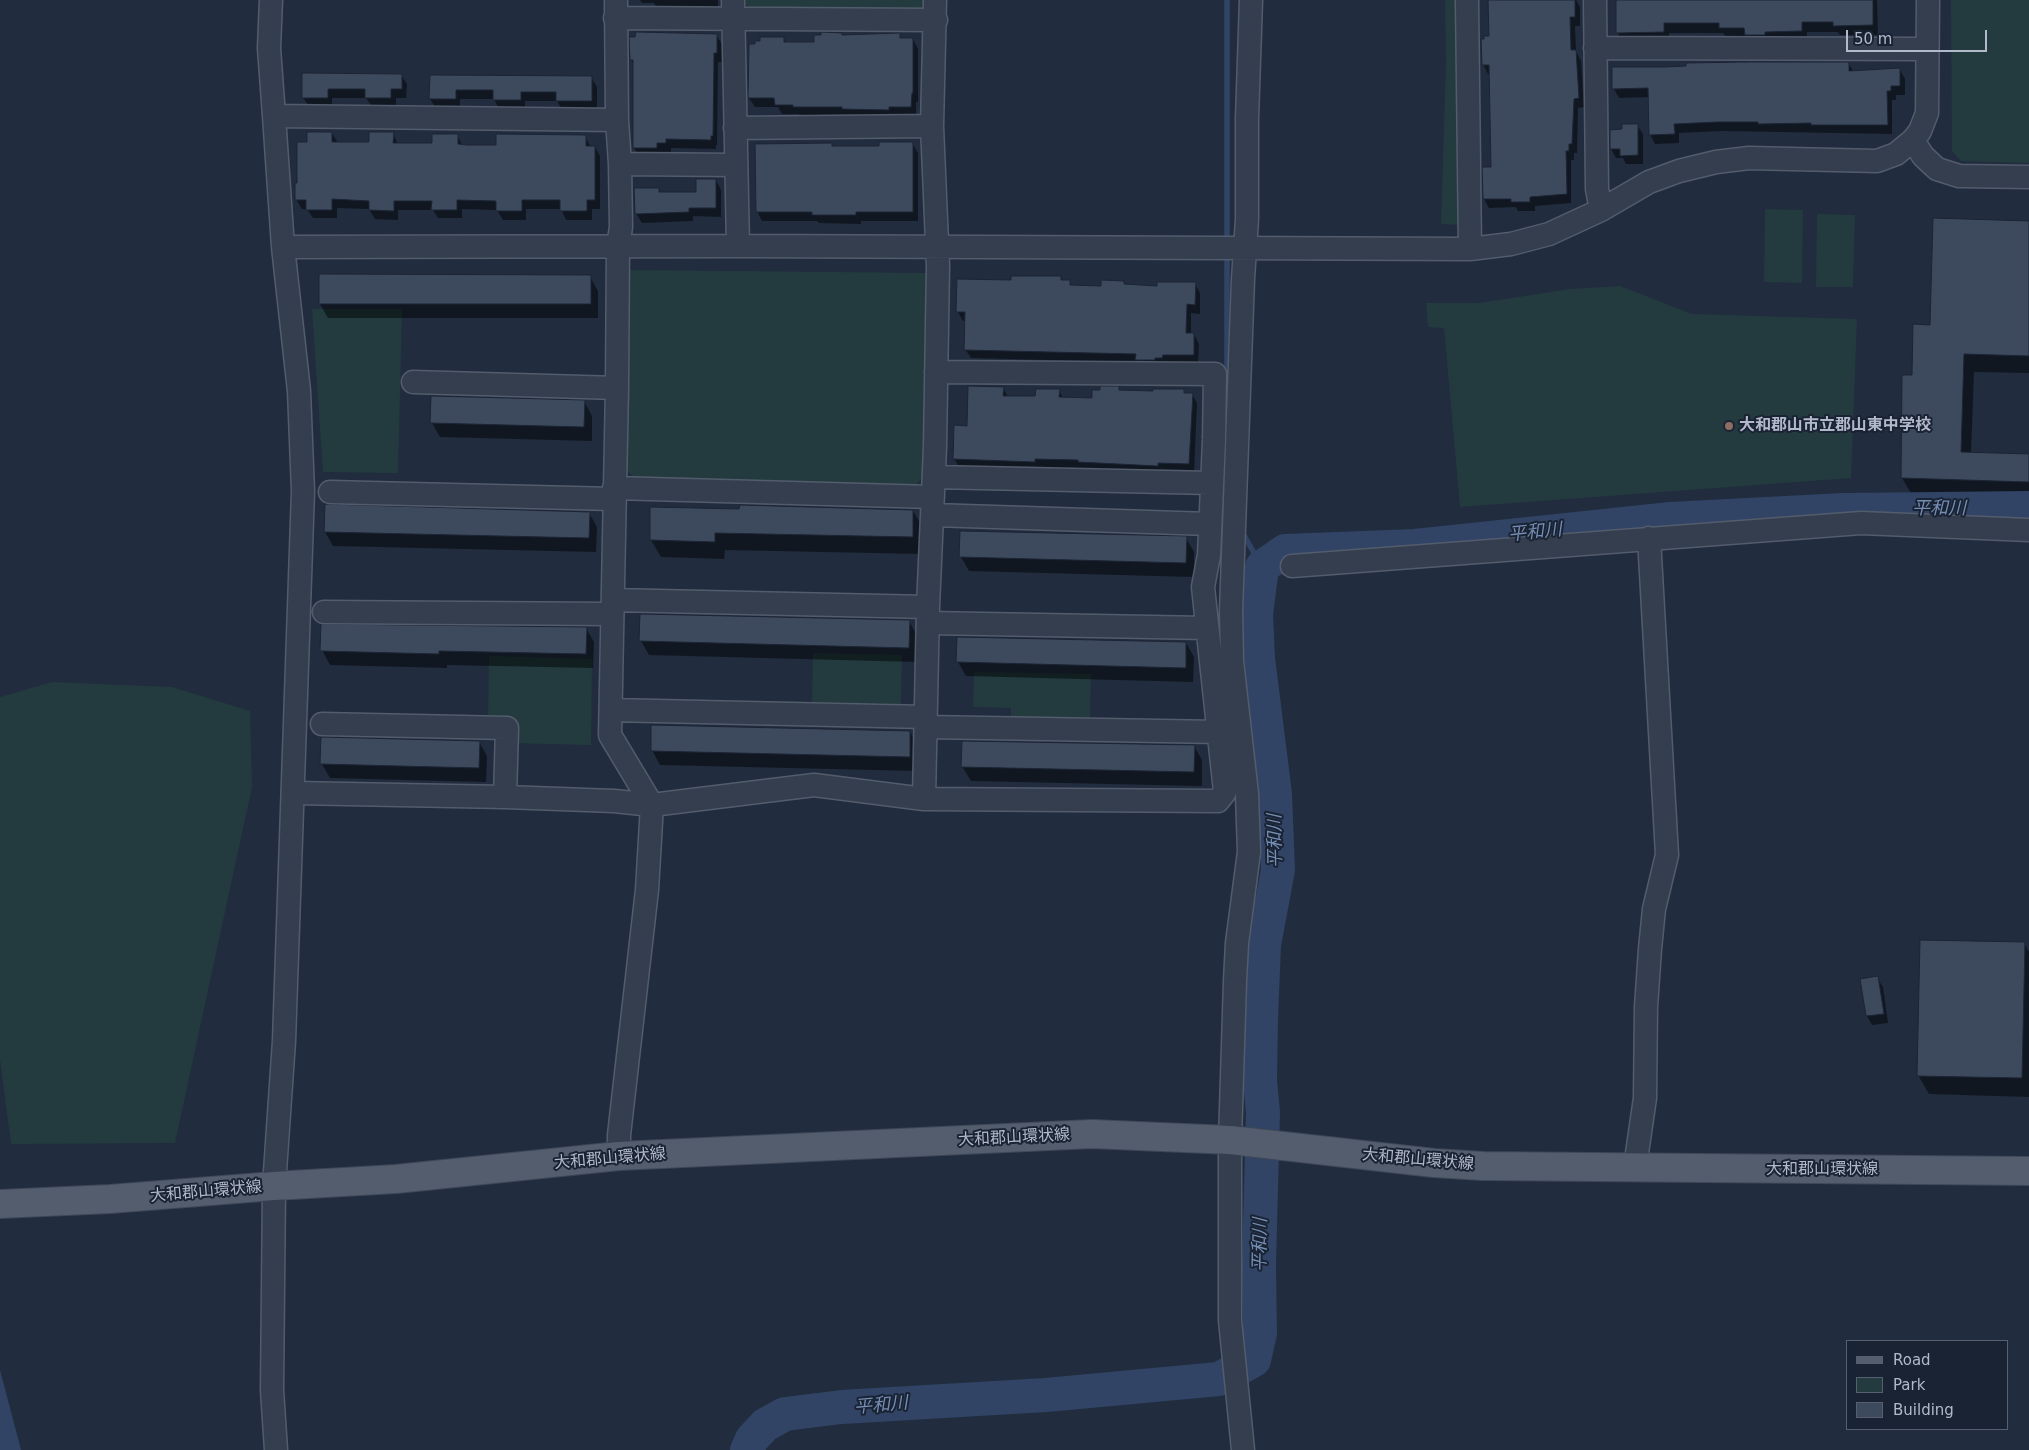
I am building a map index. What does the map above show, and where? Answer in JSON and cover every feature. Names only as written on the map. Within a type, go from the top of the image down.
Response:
[{"type":"main road","name":"大和郡山環状線","points":[[0,1204],[110,1200],[274,1186],[396,1179],[619,1156],[1092,1134],[1254,1143],[1434,1163],[1482,1166],[2029,1171]]},
{"type":"street","points":[[271,0],[270,48],[274,116],[284,247],[299,391],[303,491],[284,1041],[274,1186],[272,1390],[276,1450]]},
{"type":"street","points":[[1242,1445],[1230,1320],[1254,1143],[1234,981],[1248,852],[1247,794],[1232,660],[1233,536],[1244,249],[1247,219],[1250,0]]},
{"type":"street","points":[[1467,0],[1470,249]]},
{"type":"street","points":[[1595,0],[1598,189],[1601,210]]},
{"type":"street","points":[[284,247],[738,246],[1470,249],[1510,244],[1550,234],[1601,210],[1649,182],[1680,171],[1716,162],[1750,158],[1877,161],[1896,154],[1913,140],[1920,131],[1927,113],[1928,0]]},
{"type":"street","points":[[619,1156],[619,1135],[647,890],[652,805],[610,735],[618,246],[621,227],[615,9],[935,10],[932,126],[938,247],[924,799]]},
{"type":"street","points":[[733,9],[738,246]]},
{"type":"street","points":[[1595,48],[1928,49]]},
{"type":"street","points":[[274,116],[617,120]]},
{"type":"street","points":[[735,128],[932,126]]},
{"type":"street","points":[[1913,140],[1923,156],[1937,169],[1959,176],[2029,178]]},
{"type":"street","points":[[620,164],[736,165]]},
{"type":"street","points":[[294,793],[505,797],[614,801],[652,805],[814,786],[924,799],[1218,801],[1226,792],[1203,587],[1209,555],[1214,374],[936,372]]},
{"type":"street","points":[[413,382],[617,388]]},
{"type":"street","points":[[330,492],[933,496],[1212,483]]},
{"type":"street","points":[[933,496],[1210,524]]},
{"type":"street","points":[[1292,566],[1861,523],[2029,530]]},
{"type":"street","points":[[1635,1167],[1645,1098],[1646,1007],[1654,910],[1667,856],[1649,538]]},
{"type":"street","points":[[324,612],[612,607],[928,615],[1207,628]]},
{"type":"street","points":[[611,710],[1219,732]]},
{"type":"street","points":[[322,724],[507,728],[505,797]]},
{"type":"green space","points":[[742,0],[928,1],[919,10],[750,9]]},
{"type":"green space","points":[[1445,0],[1461,0],[1460,225],[1441,224],[1446,61]]},
{"type":"green space","points":[[1951,0],[2029,0],[2029,163],[1961,161],[1952,151]]},
{"type":"green space","points":[[1765,209],[1803,210],[1802,283],[1764,282]]},
{"type":"green space","points":[[1817,214],[1855,215],[1853,287],[1816,287]]},
{"type":"green space","points":[[629,270],[929,273],[926,473],[916,485],[634,478],[625,468]]},
{"type":"green space","points":[[1620,286],[1692,314],[1857,319],[1851,478],[1460,507],[1444,328],[1428,327],[1426,303],[1479,303],[1570,289]]},
{"type":"green space","points":[[312,309],[402,309],[398,473],[323,472]]},
{"type":"green space","points":[[813,653],[902,655],[901,704],[812,702]]},
{"type":"green space","points":[[489,656],[592,659],[591,745],[512,743],[488,722]]},
{"type":"green space","points":[[974,672],[1091,674],[1090,721],[1011,720],[1011,708],[973,707]]},
{"type":"green space","points":[[52,682],[172,687],[250,711],[252,787],[175,1143],[11,1144],[0,1059],[0,697]]},
{"type":"water","points":[[0,1370],[21,1450],[0,1450]]},
{"type":"building","points":[[1488,0],[1575,0],[1575,17],[1570,17],[1571,50],[1576,50],[1579,98],[1574,99],[1572,144],[1569,144],[1569,151],[1566,151],[1567,194],[1530,197],[1530,202],[1511,202],[1511,199],[1483,199],[1482,167],[1491,167],[1489,65],[1482,65],[1481,39],[1484,39],[1484,36],[1489,36]]},
{"type":"building","points":[[1616,0],[1873,0],[1873,25],[1833,26],[1833,22],[1802,22],[1802,31],[1765,32],[1765,35],[1745,35],[1744,28],[1719,28],[1719,23],[1664,23],[1664,32],[1616,33]]},
{"type":"building","points":[[636,32],[717,34],[717,53],[714,53],[713,136],[711,136],[711,140],[666,139],[666,143],[657,143],[657,148],[633,148],[633,60],[630,60],[629,37],[635,37]]},
{"type":"building","points":[[821,32],[842,33],[842,35],[900,33],[900,38],[913,38],[913,93],[911,107],[889,107],[889,110],[842,109],[842,107],[793,107],[793,105],[775,105],[774,98],[748,98],[749,44],[755,44],[755,41],[760,41],[760,37],[784,37],[784,42],[814,42],[814,35],[821,35]]},
{"type":"building","points":[[1849,62],[1849,71],[1900,68],[1900,86],[1891,86],[1891,91],[1887,91],[1888,125],[1717,122],[1674,124],[1675,134],[1649,135],[1648,88],[1612,89],[1612,67],[1665,67],[1686,66],[1686,63]]},
{"type":"building","points":[[302,73],[402,74],[402,89],[391,89],[391,98],[365,98],[365,89],[328,89],[328,98],[302,98]]},
{"type":"building","points":[[430,75],[592,76],[592,101],[556,101],[556,92],[521,92],[521,100],[493,100],[493,90],[456,90],[456,99],[429,99]]},
{"type":"building","points":[[1622,124],[1638,124],[1638,155],[1620,156],[1620,149],[1610,149],[1610,130],[1622,129]]},
{"type":"building","points":[[307,132],[332,132],[332,142],[369,142],[369,132],[394,132],[393,143],[432,143],[432,134],[458,134],[458,144],[467,145],[496,145],[496,134],[586,135],[586,146],[595,146],[595,200],[587,200],[587,211],[560,211],[560,200],[522,200],[522,211],[496,211],[496,201],[457,200],[457,210],[431,210],[432,201],[394,201],[394,211],[369,210],[369,201],[332,199],[332,210],[306,210],[306,200],[295,200],[295,183],[297,183],[297,142],[307,142]]},
{"type":"building","points":[[879,142],[913,142],[913,212],[856,212],[856,215],[812,215],[812,212],[756,212],[755,144],[832,143],[832,146],[879,146]]},
{"type":"building","points":[[696,179],[716,179],[716,208],[689,208],[689,212],[635,214],[634,188],[659,188],[659,192],[696,192]]},
{"type":"building","points":[[1933,218],[2029,221],[2029,356],[1964,354],[1961,452],[2029,454],[2029,482],[1901,478],[1902,375],[1912,375],[1913,324],[1930,325]]},
{"type":"building","points":[[319,274],[591,275],[591,304],[319,304]]},
{"type":"building","points":[[1011,276],[1061,276],[1061,280],[1070,280],[1070,285],[1101,286],[1101,280],[1124,281],[1124,284],[1157,286],[1157,282],[1196,282],[1195,305],[1187,304],[1186,333],[1194,333],[1194,355],[1163,355],[1162,358],[1155,358],[1155,360],[1135,360],[1136,354],[964,350],[965,312],[956,312],[957,279],[1011,280]]},
{"type":"building","points":[[968,386],[1004,387],[1003,396],[1035,396],[1036,389],[1060,389],[1059,397],[1092,398],[1092,390],[1100,390],[1100,386],[1119,386],[1119,390],[1153,391],[1153,389],[1184,389],[1184,393],[1193,393],[1189,464],[1158,463],[1158,466],[1078,462],[1078,460],[1035,459],[1035,462],[953,459],[954,425],[967,426]]},
{"type":"building","points":[[431,396],[585,400],[584,427],[430,423]]},
{"type":"building","points":[[325,504],[590,512],[589,538],[324,532]]},
{"type":"building","points":[[740,505],[913,510],[913,537],[715,533],[715,542],[650,540],[650,507],[739,509]]},
{"type":"building","points":[[960,531],[1187,536],[1186,563],[959,557]]},
{"type":"building","points":[[640,614],[910,620],[909,648],[639,641]]},
{"type":"building","points":[[321,624],[587,627],[586,654],[439,651],[439,654],[320,651]]},
{"type":"building","points":[[957,637],[1186,642],[1186,668],[956,662]]},
{"type":"building","points":[[651,725],[910,731],[910,757],[651,751]]},
{"type":"building","points":[[321,737],[480,741],[479,768],[320,764]]},
{"type":"building","points":[[962,741],[1195,745],[1194,772],[961,767]]},
{"type":"building","points":[[1920,940],[2025,942],[2022,1078],[1917,1076]]},
{"type":"building","points":[[1878,976],[1884,1014],[1866,1016],[1860,979]]},
{"type":"waterway","points":[[1227,0],[1227,243]]},
{"type":"waterway","points":[[1227,252],[1227,410]]},
{"type":"waterway","points":[[1225,472],[1223,497],[1227,504]]},
{"type":"waterway","name":"平和川","points":[[747,1450],[752,1439],[765,1425],[785,1414],[842,1407],[1046,1395],[1219,1379],[1254,1360],[1260,1333],[1259,1265],[1263,1112],[1260,1081],[1264,945],[1278,870],[1275,794],[1258,658],[1256,614],[1262,567],[1285,551],[1415,546],[1671,519],[1844,510],[2029,508]]},
{"type":"waterway","points":[[1241,530],[1262,567]]},
{"type":"place","name":"大和郡山市立郡山東中学校","points":[[1729,426]]}]
